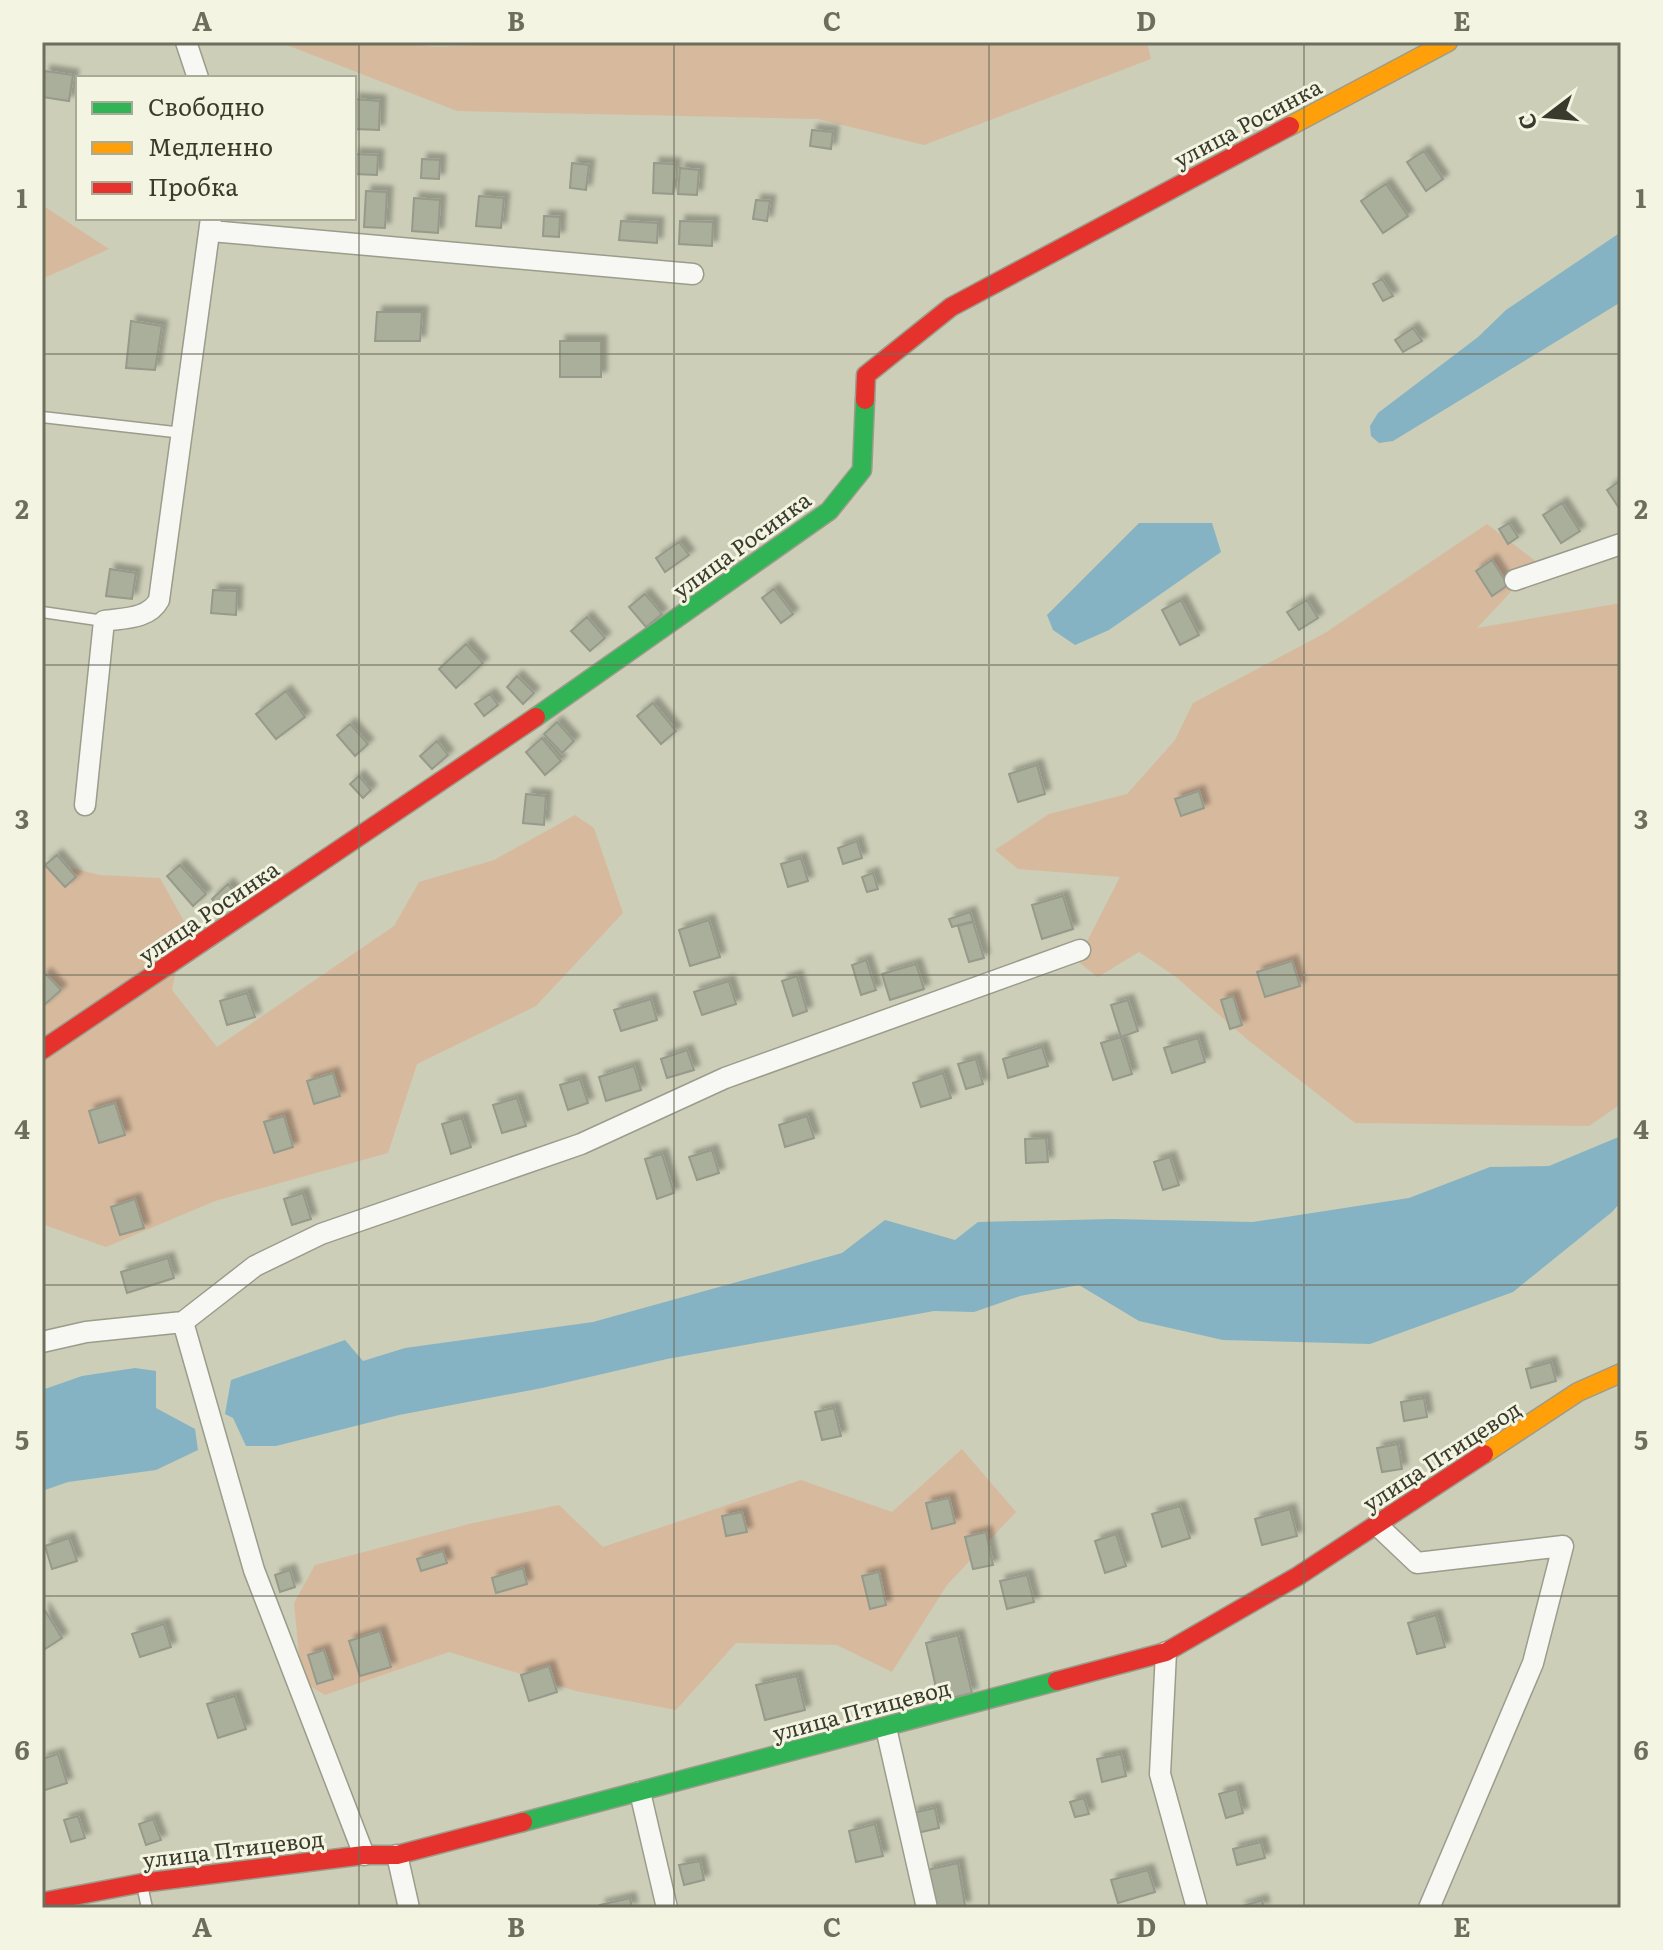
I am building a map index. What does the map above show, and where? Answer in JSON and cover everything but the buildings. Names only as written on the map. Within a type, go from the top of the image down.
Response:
[{"type":"street","points":[[186,42],[197,76]]},
{"type":"street","name":"улица Росинка","points":[[42,1050],[447,780],[829,511],[862,470],[866,375],[951,307],[1448,42]]},
{"type":"street","points":[[85,805],[104,621],[141,616],[154,609],[159,600],[211,225],[693,274]]},
{"type":"street","points":[[1515,580],[1621,544]]},
{"type":"street","points":[[42,1342],[86,1332],[183,1322],[255,1266],[321,1234],[581,1144],[725,1078],[1080,950]]},
{"type":"street","points":[[183,1322],[254,1570],[364,1855]]},
{"type":"street","name":"улица Птицевод","points":[[42,1902],[142,1883],[364,1855],[397,1855],[1166,1652],[1377,1525],[1578,1392],[1621,1373]]},
{"type":"street","points":[[1377,1525],[1417,1563],[1563,1546],[1533,1663],[1429,1908]]},
{"type":"street","points":[[1166,1652],[1160,1774],[1197,1908]]},
{"type":"street","points":[[886,1728],[927,1908]]},
{"type":"street","points":[[640,1792],[667,1908]]},
{"type":"street","points":[[397,1855],[409,1908]]},
{"type":"lane","points":[[42,417],[184,433]]},
{"type":"lane","points":[[42,612],[104,621]]},
{"type":"lane","points":[[142,1883],[147,1908]]},
{"type":"shaded area","points":[[279,42],[389,42],[436,47],[542,42],[1147,42],[1151,59],[924,145],[818,119],[457,111]]},
{"type":"shaded area","points":[[42,205],[109,249],[42,279]]},
{"type":"shaded area","points":[[1487,524],[1538,563],[1477,628],[1621,603],[1621,1104],[1589,1126],[1355,1123],[1249,1041],[1176,977],[1139,952],[1098,977],[1077,961],[1120,877],[1018,869],[995,850],[1049,814],[1127,794],[1175,740],[1193,703],[1325,633]]},
{"type":"shaded area","points":[[575,815],[594,828],[623,913],[536,1006],[417,1064],[388,1153],[215,1201],[106,1247],[42,1224],[42,861],[100,875],[160,878],[185,923],[172,990],[217,1047],[394,926],[419,882],[494,860]]},
{"type":"shaded area","points":[[962,1449],[1016,1512],[947,1585],[892,1672],[837,1645],[736,1643],[676,1710],[576,1691],[449,1652],[325,1695],[307,1684],[299,1656],[294,1603],[315,1565],[469,1524],[559,1505],[603,1547],[801,1480],[892,1512]]},
{"type":"water","points":[[1621,232],[1621,302],[1393,441],[1379,443],[1371,436],[1370,426],[1378,413],[1478,337],[1506,310]]},
{"type":"water","points":[[1139,523],[1212,523],[1221,552],[1109,630],[1075,645],[1053,630],[1047,615]]},
{"type":"water","points":[[1621,1136],[1621,1202],[1612,1212],[1513,1292],[1370,1344],[1223,1340],[1139,1321],[1079,1285],[1020,1296],[974,1312],[934,1311],[667,1359],[542,1388],[399,1415],[276,1446],[246,1446],[233,1418],[225,1414],[231,1380],[345,1340],[363,1361],[405,1348],[593,1322],[842,1253],[885,1220],[955,1240],[978,1222],[1112,1219],[1253,1222],[1409,1198],[1490,1167],[1549,1166]]},
{"type":"water","points":[[135,1368],[156,1371],[156,1408],[195,1429],[198,1450],[156,1470],[68,1482],[42,1491],[42,1390],[82,1376]]},
{"type":"traffic: fast","points":[[536,717],[829,511],[862,470],[865,400]]},
{"type":"traffic: fast","points":[[523,1822],[1057,1681]]},
{"type":"traffic: slow","points":[[1290,126],[1448,42]]},
{"type":"traffic: slow","points":[[1484,1454],[1578,1392],[1621,1373]]},
{"type":"traffic: jam","points":[[865,400],[866,375],[951,307],[1290,126]]},
{"type":"traffic: jam","points":[[42,1050],[536,717]]},
{"type":"traffic: jam","points":[[1057,1681],[1166,1652],[1298,1576],[1484,1454]]},
{"type":"traffic: jam","points":[[42,1902],[142,1883],[364,1855],[397,1855],[523,1822]]}]
